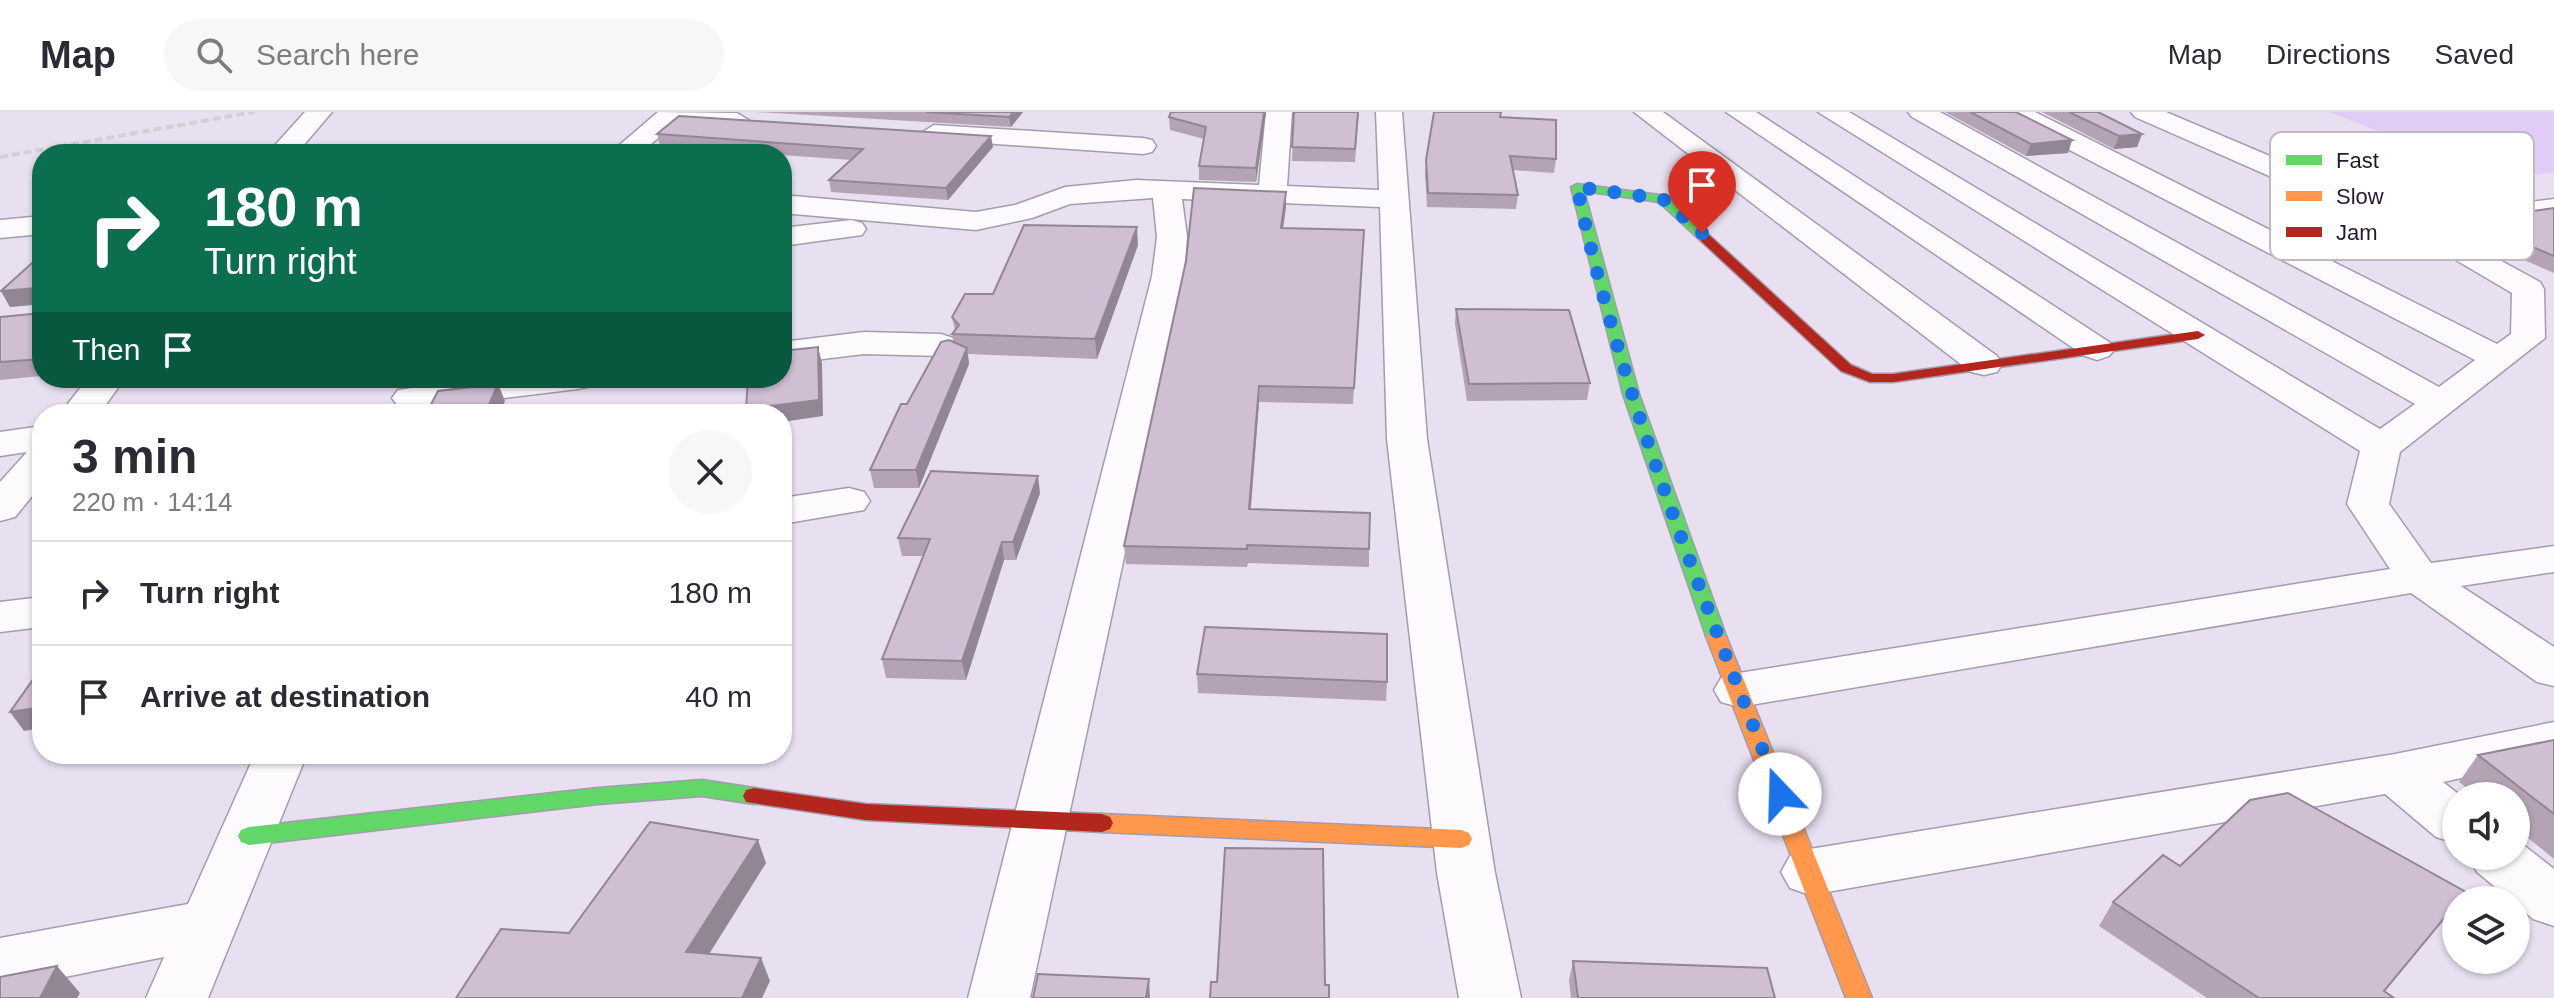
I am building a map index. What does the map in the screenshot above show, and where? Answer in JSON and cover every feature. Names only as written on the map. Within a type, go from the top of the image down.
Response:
[{"type":"street","points":[[290,144],[319,112]]},
{"type":"street","points":[[1272,194],[1279,112]]},
{"type":"street","points":[[1389,112],[1407,439],[1461,839],[1490,998]]},
{"type":"street","points":[[1647,112],[1984,364]]},
{"type":"street","points":[[1739,112],[2097,349]]},
{"type":"street","points":[[1831,112],[2381,447]]},
{"type":"street","points":[[1921,112],[2439,402]]},
{"type":"street","points":[[2015,112],[2270,242]]},
{"type":"street","points":[[2144,112],[2270,166]]},
{"type":"street","points":[[635,144],[671,114],[756,122]]},
{"type":"street","points":[[908,132],[1147,135],[1151,190],[1172,237],[1168,276],[1043,821],[999,998]]},
{"type":"street","points":[[1859,998],[1658,473],[1589,245],[1577,187],[1663,199],[1846,368],[1870,378],[1893,378],[2198,335]]},
{"type":"street","points":[[792,205],[976,221],[1022,212],[1065,196],[1151,190],[1394,199]]},
{"type":"street","points":[[2534,211],[2554,208]]},
{"type":"street","points":[[792,236],[940,219]]},
{"type":"street","points":[[0,229],[32,226]]},
{"type":"street","points":[[2305,260],[2499,359]]},
{"type":"street","points":[[2480,260],[2541,294],[2528,338],[2381,447],[2368,504],[2419,578],[2554,670]]},
{"type":"street","points":[[792,352],[864,343],[941,345]]},
{"type":"street","points":[[87,404],[99,388]]},
{"type":"street","points":[[413,397],[491,388]]},
{"type":"street","points":[[0,444],[32,439]]},
{"type":"street","points":[[0,508],[32,471]]},
{"type":"street","points":[[792,510],[849,501]]},
{"type":"street","points":[[1739,690],[2419,578],[2554,559]]},
{"type":"street","points":[[0,617],[32,613]]},
{"type":"street","points":[[1810,872],[2395,773],[2554,740]]},
{"type":"street","points":[[177,998],[249,836],[277,764]]},
{"type":"street","points":[[2395,773],[2442,811]]},
{"type":"street","points":[[249,836],[598,796],[702,788],[866,812],[1461,839]]},
{"type":"street","points":[[2514,870],[2554,902]]},
{"type":"street","points":[[0,964],[209,924]]},
{"type":"shaded area","points":[[2329,112],[2554,112],[2554,172],[2534,175],[2534,132],[2381,132]]},
{"type":"building","points":[[926,112],[1014,112],[1009,117]]},
{"type":"building","points":[[1171,112],[1264,112],[1256,168],[1199,166],[1206,127],[1169,117]]},
{"type":"building","points":[[1294,112],[1358,112],[1355,149],[1292,147]]},
{"type":"building","points":[[1434,112],[1501,112],[1500,117],[1556,120],[1556,159],[1510,156],[1518,195],[1428,193],[1426,160]]},
{"type":"building","points":[[1970,112],[2016,112],[2072,140],[2031,144]]},
{"type":"building","points":[[2069,112],[2098,112],[2142,134],[2119,136]]},
{"type":"building","points":[[679,116],[991,136],[946,188],[829,180],[863,149],[657,134]]},
{"type":"building","points":[[1194,188],[1286,192],[1281,228],[1364,230],[1354,388],[1259,386],[1249,509],[1370,513],[1369,549],[1247,545],[1247,549],[1124,546],[1186,261]]},
{"type":"building","points":[[2554,208],[2554,256],[2534,248],[2534,211]]},
{"type":"building","points":[[1024,225],[1137,227],[1095,339],[952,334],[959,325],[952,317],[965,294],[993,294]]},
{"type":"building","points":[[32,263],[32,288],[1,291]]},
{"type":"building","points":[[1456,309],[1569,310],[1590,383],[1469,384]]},
{"type":"building","points":[[32,314],[32,360],[0,362],[0,317]]},
{"type":"building","points":[[949,340],[967,348],[916,470],[870,470],[901,404],[907,404],[941,342]]},
{"type":"building","points":[[818,347],[819,400],[746,404],[747,388],[792,388],[792,350]]},
{"type":"building","points":[[496,388],[489,404],[431,404],[438,391]]},
{"type":"building","points":[[931,471],[1038,476],[1013,542],[1002,542],[962,661],[882,659],[930,539],[898,538]]},
{"type":"building","points":[[1205,627],[1387,634],[1387,682],[1197,674]]},
{"type":"building","points":[[32,681],[32,709],[10,712]]},
{"type":"building","points":[[2554,740],[2554,814],[2530,795],[2530,782],[2513,782],[2478,755]]},
{"type":"building","points":[[2288,793],[2455,886],[2442,886],[2442,921],[2384,991],[2394,998],[2259,998],[2113,902],[2163,855],[2180,866],[2250,800]]},
{"type":"building","points":[[650,822],[758,840],[686,952],[761,958],[742,998],[456,998],[501,929],[569,933]]},
{"type":"building","points":[[1225,848],[1323,849],[1325,985],[1329,985],[1329,998],[1210,998],[1211,982],[1217,982]]},
{"type":"building","points":[[1573,961],[1767,968],[1775,998],[1578,998]]},
{"type":"building","points":[[57,966],[40,998],[0,998],[0,977]]},
{"type":"building","points":[[1038,974],[1149,979],[1146,998],[1033,998]]},
{"type":"railway","points":[[73,144],[254,112]]},
{"type":"railway","points":[[0,157],[32,151]]},
{"type":"traffic: fast","points":[[1705,238],[1663,199],[1577,187],[1631,394],[1716,636]]},
{"type":"traffic: fast","points":[[249,836],[598,796],[702,788],[754,796]]},
{"type":"traffic: slow","points":[[1716,636],[1859,998]]},
{"type":"traffic: slow","points":[[1102,823],[1461,839]]},
{"type":"traffic: jam","points":[[1705,238],[1846,368],[1870,378],[1893,378],[2198,335]]},
{"type":"traffic: jam","points":[[754,796],[866,812],[1102,823]]},
{"type":"route","points":[[1702,233],[1663,199],[1641,193],[1577,187],[1589,245],[1676,530],[1780,794]]}]
